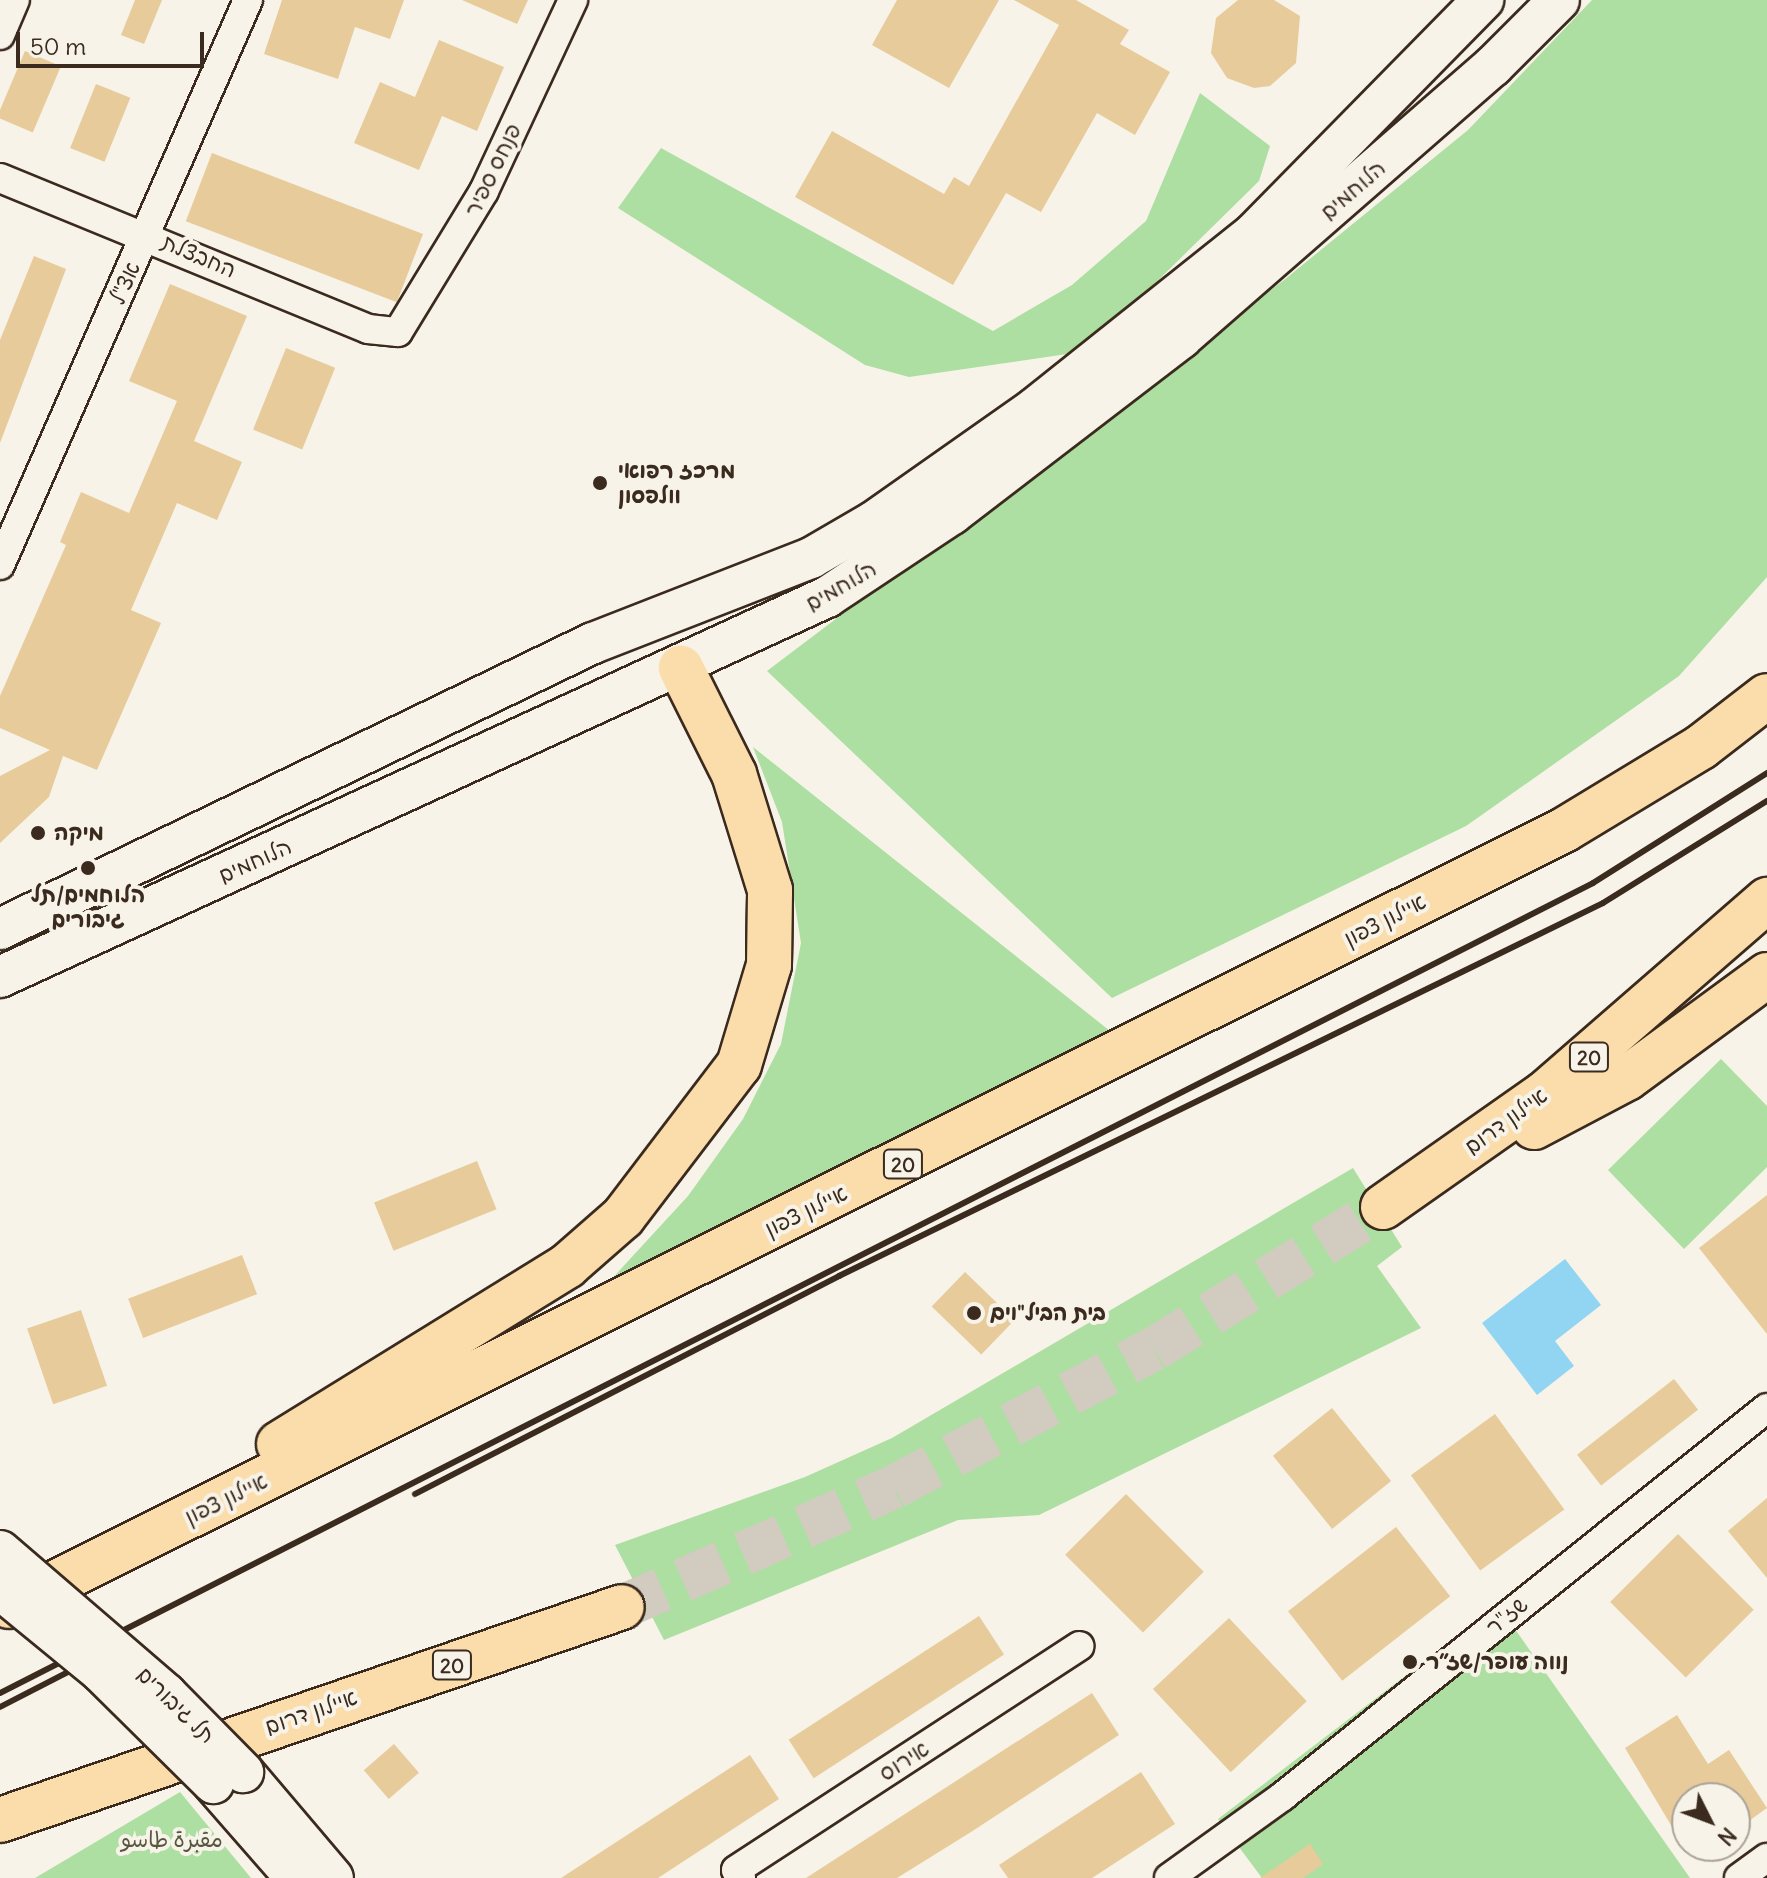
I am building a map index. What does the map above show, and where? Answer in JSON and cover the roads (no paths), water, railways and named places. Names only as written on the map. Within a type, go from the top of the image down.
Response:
[{"type":"highway","points":[[7,1600],[499,1313],[567,1266],[623,1217],[712,1105],[739,1065],[758,1013],[769,965],[770,890],[734,774],[681,668]]},
{"type":"highway","name":"איילון צפון","points":[[7,1600],[1564,830],[1701,747],[1767,696]]},
{"type":"highway","name":"איילון דרום","points":[[1767,900],[1556,1085],[1390,1203],[1627,1078],[1767,975]]},
{"type":"highway","name":"איילון דרום","points":[[0,1820],[622,1607]]},
{"type":"main road","name":"הלוחמים","points":[[0,929],[593,643],[707,602],[811,558],[873,522],[1035,408],[1254,233],[1483,0]]},
{"type":"main road","name":"הלוחמים","points":[[0,977],[681,668],[827,597],[1047,443],[1269,264],[1559,0]]},
{"type":"main road","points":[[681,668],[677,637],[707,602]]},
{"type":"main road","name":"תל גיבורים","points":[[0,1551],[166,1694],[228,1777],[296,1878]]},
{"type":"main road","name":"תל גיבורים","points":[[7,1600],[101,1672],[228,1777],[333,1878]]},
{"type":"street","points":[[0,35],[15,0]]},
{"type":"street","name":"אצ\"ל","points":[[0,565],[6,535],[147,233],[248,0]]},
{"type":"street","name":"פנחס ספיר","points":[[398,332],[484,191],[573,0]]},
{"type":"street","name":"החבצלת","points":[[0,178],[147,233],[368,329],[398,332]]},
{"type":"street","name":"שז\"ר","points":[[1169,1878],[1283,1796],[1767,1408]]},
{"type":"street","name":"אירוס","points":[[741,1878],[736,1870],[1079,1646]]},
{"type":"street","points":[[1739,1878],[1767,1858]]},
{"type":"water","points":[[1565,1259],[1601,1305],[1555,1341],[1574,1366],[1537,1395],[1482,1323]]},
{"type":"tunnel","points":[[622,1607],[894,1487],[1154,1349],[1383,1207]]},
{"type":"railway","points":[[0,1693],[1593,883],[1767,773]]},
{"type":"railway","points":[[415,1494],[839,1276],[1603,903],[1767,801]]},
{"type":"railway","points":[[0,1707],[74,1669]]},
{"type":"place","name":"מרכז רפואי וולפסון","points":[[600,483]]},
{"type":"place","name":"מיקה","points":[[38,833]]},
{"type":"place","name":"הלוחמים/תל גיבורים","points":[[88,868]]},
{"type":"place","name":"בית הביל\"וים","points":[[974,1313]]},
{"type":"place","name":"נווה עופר/שז״ר","points":[[1410,1662]]},
{"type":"park label","name":"مقبرة طاسو","points":[[172,1840]]}]
